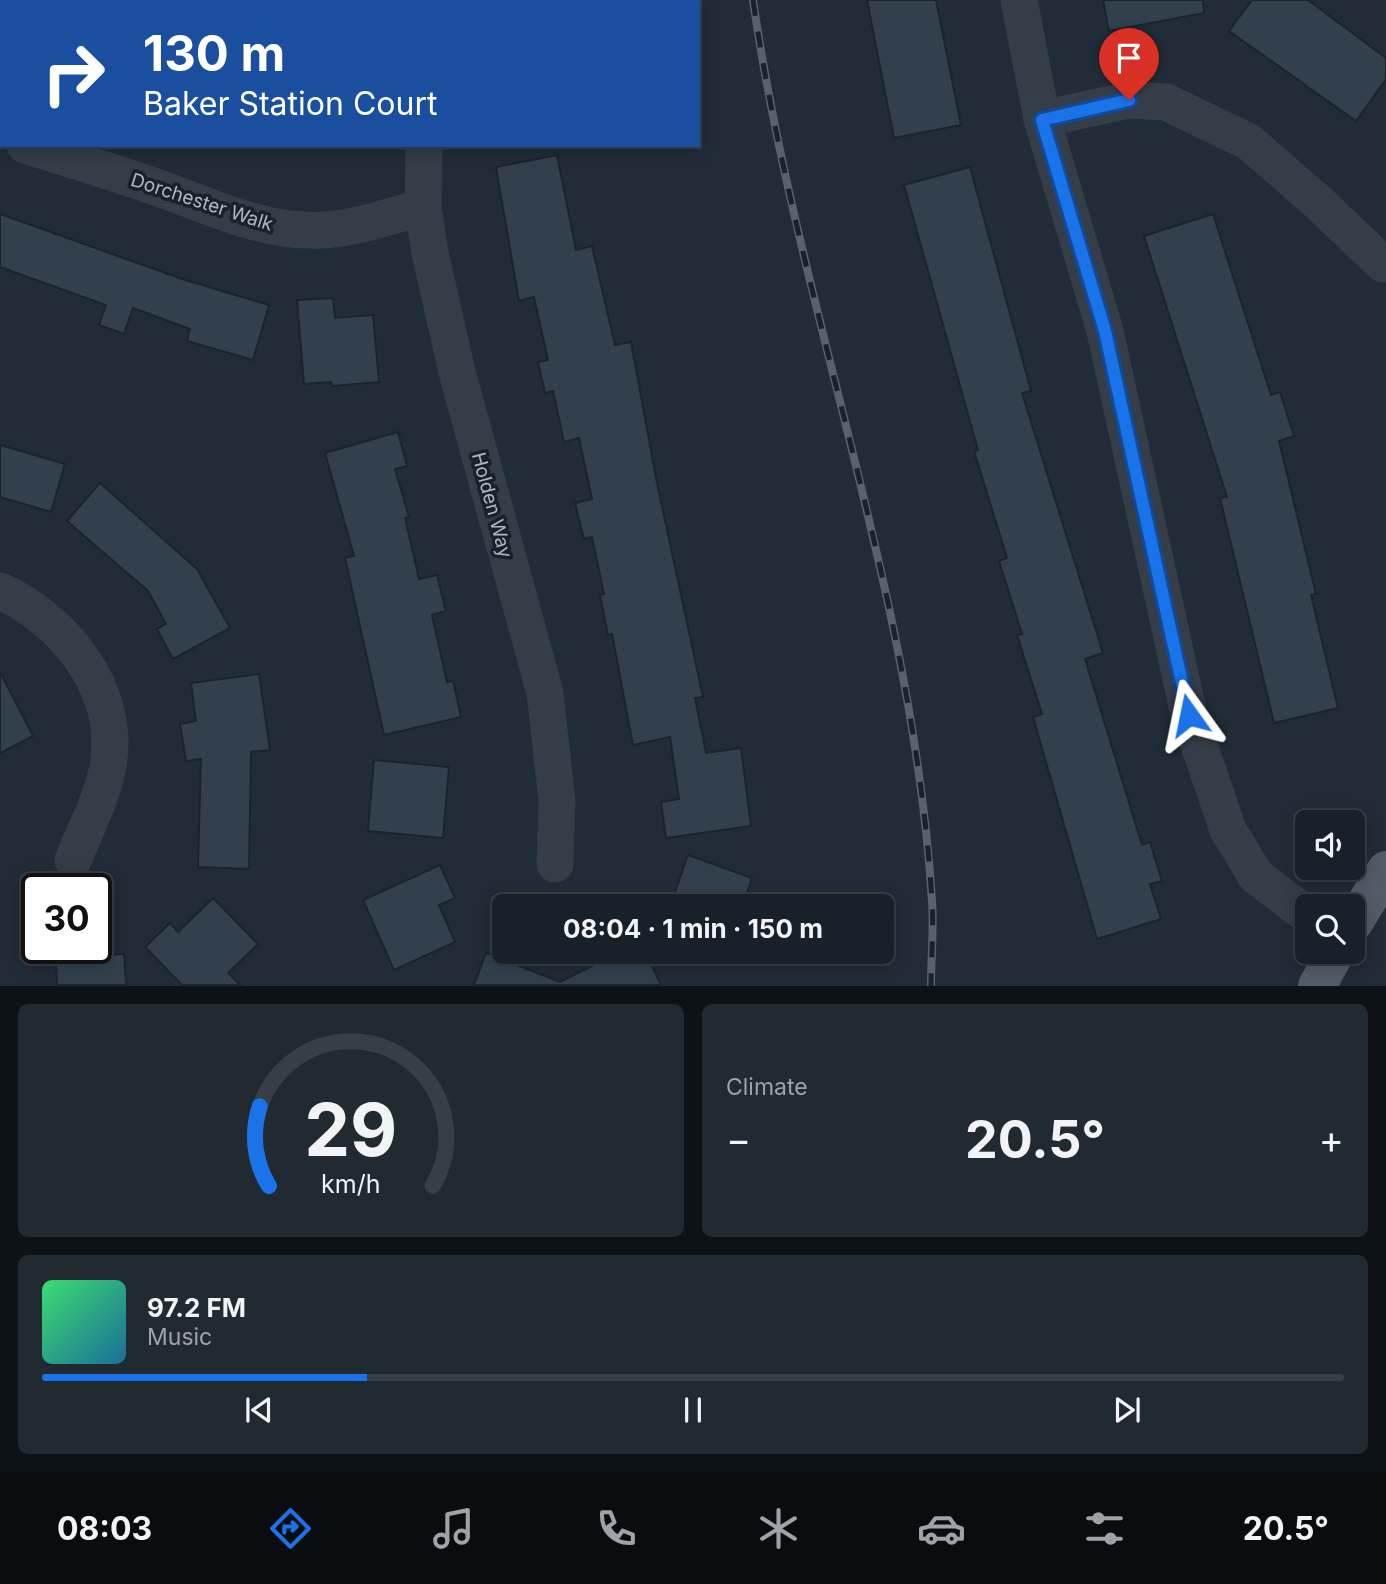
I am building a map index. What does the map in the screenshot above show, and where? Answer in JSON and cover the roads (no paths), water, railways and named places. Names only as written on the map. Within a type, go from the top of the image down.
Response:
[{"type":"main road","points":[[1365,904],[1386,870]]},
{"type":"main road","points":[[1317,985],[1329,964]]},
{"type":"street","points":[[1019,0],[1042,120],[1105,331],[1189,715],[1235,842],[1256,876],[1295,906]]},
{"type":"street","points":[[1042,120],[1129,100],[1166,102],[1249,142],[1383,264]]},
{"type":"street","name":"Dorchester Walk","points":[[31,147],[152,185],[248,221],[284,228],[322,230],[357,226],[423,207]]},
{"type":"street","name":"Holden Way","points":[[424,147],[423,207],[457,372],[545,693],[557,801],[555,864]]},
{"type":"street","points":[[0,591],[13,597],[65,634],[82,657],[106,716],[110,739],[109,761],[73,860]]},
{"type":"railway","points":[[753,0],[773,114],[797,226],[879,561],[902,673],[921,786],[932,901],[931,986]]}]
